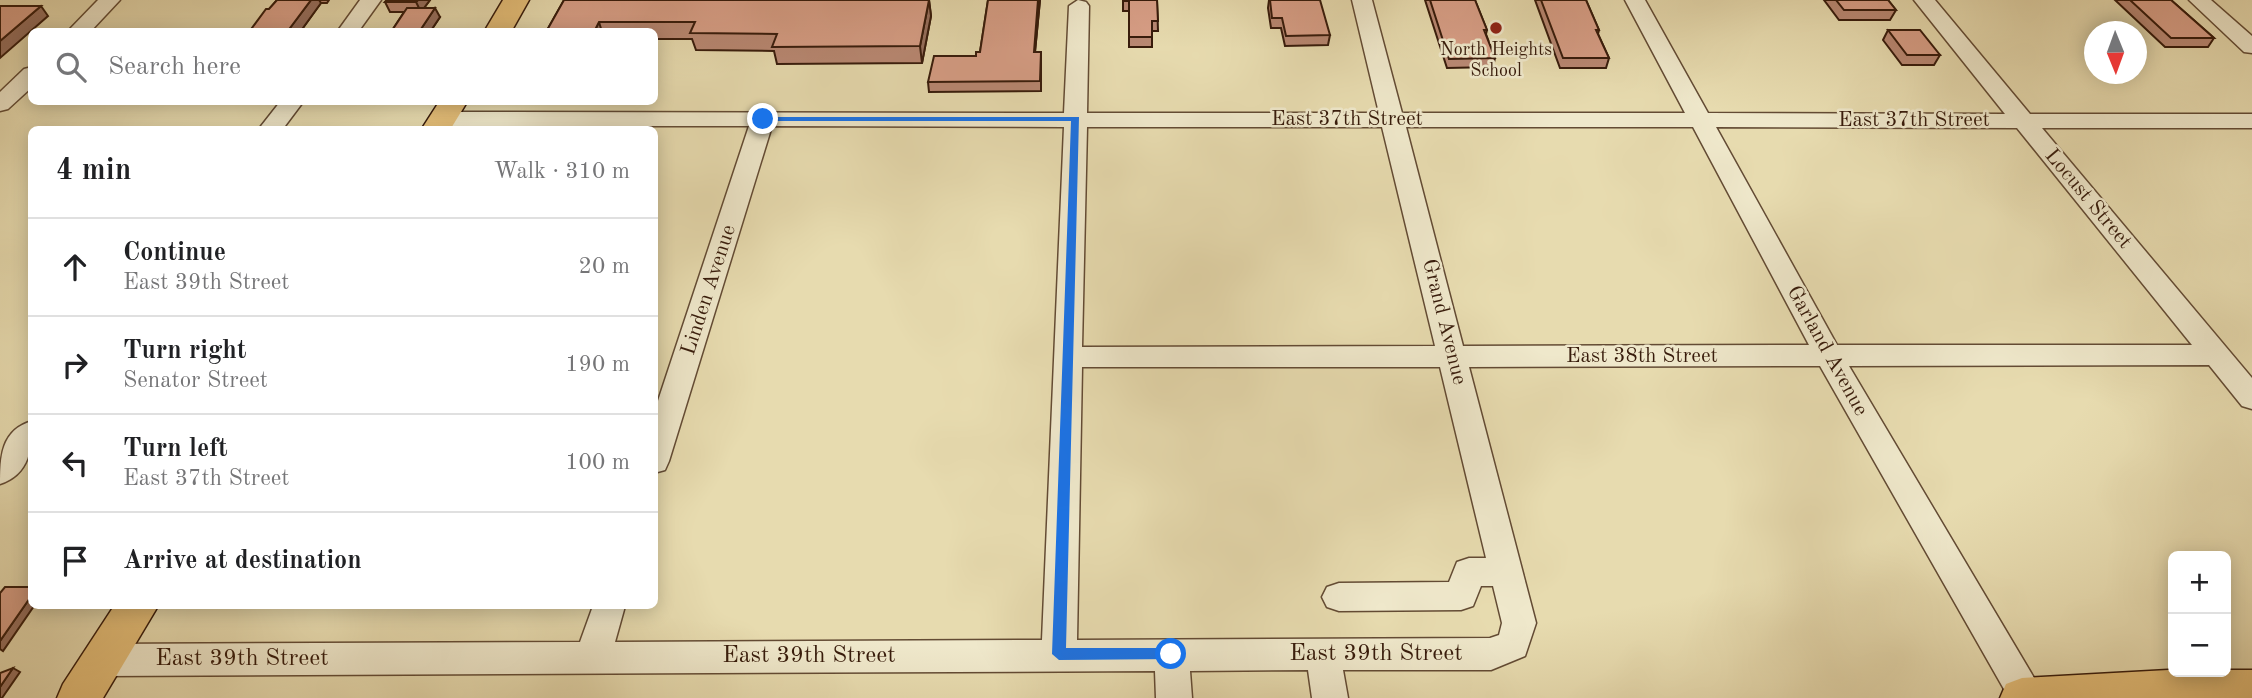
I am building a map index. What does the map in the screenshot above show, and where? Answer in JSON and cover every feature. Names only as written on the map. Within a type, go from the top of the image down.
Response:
[{"type":"main road","points":[[498,28],[516,0]]},
{"type":"main road","points":[[79,698],[135,609]]},
{"type":"main road","points":[[2026,698],[2168,690],[2252,690]]},
{"type":"street","points":[[81,28],[110,0]]},
{"type":"street","points":[[350,28],[372,0]]},
{"type":"street","name":"Grand Avenue","points":[[1362,0],[1519,623],[1513,645]]},
{"type":"street","name":"Garland Avenue","points":[[1635,0],[1828,355],[2026,698]]},
{"type":"street","name":"Locust Street","points":[[1924,0],[2252,398]]},
{"type":"street","points":[[2199,0],[2252,47]]},
{"type":"street","points":[[1059,654],[1079,6]]},
{"type":"street","points":[[2,101],[28,78]]},
{"type":"street","points":[[2,101],[28,99]]},
{"type":"street","points":[[273,126],[290,105]]},
{"type":"street","name":"East 37th Street","points":[[443,117],[2252,121]]},
{"type":"street","name":"Linden Avenue","points":[[658,448],[763,119]]},
{"type":"street","name":"East 38th Street","points":[[1068,357],[2216,355]]},
{"type":"street","points":[[0,472],[28,437]]},
{"type":"street","points":[[1339,597],[1461,596],[1469,572],[1506,572]]},
{"type":"street","points":[[593,657],[608,609]]},
{"type":"street","name":"East 39th Street","points":[[103,660],[1491,654],[1513,645]]},
{"type":"street","points":[[1171,654],[1174,698]]},
{"type":"street","points":[[1323,654],[1330,698]]},
{"type":"building","points":[[277,0],[311,0],[290,28],[252,28],[266,9]]},
{"type":"building","points":[[387,0],[418,0],[385,2]]},
{"type":"building","points":[[564,0],[929,0],[920,46],[772,47],[777,34],[690,33],[695,22],[599,22],[596,28],[548,28]]},
{"type":"building","points":[[988,0],[1038,0],[1034,52],[1041,52],[1040,81],[928,82],[934,56],[976,56],[976,52],[980,52]]},
{"type":"building","points":[[1123,0],[1157,0],[1158,21],[1152,21],[1152,37],[1129,37],[1129,1]]},
{"type":"building","points":[[1270,0],[1320,0],[1330,35],[1286,36],[1282,18],[1272,18]]},
{"type":"building","points":[[1430,0],[1475,0],[1495,58],[1449,59]]},
{"type":"building","points":[[1541,0],[1586,0],[1609,58],[1563,58]]},
{"type":"building","points":[[1836,0],[1888,0],[1896,10],[1844,10]]},
{"type":"building","points":[[2130,0],[2171,0],[2214,38],[2171,38]]},
{"type":"building","points":[[0,6],[41,6],[0,41]]},
{"type":"building","points":[[407,8],[435,8],[422,28],[394,28]]},
{"type":"building","points":[[1888,30],[1920,30],[1940,55],[1907,55]]},
{"type":"building","points":[[5,587],[28,587],[28,601],[0,641],[0,593]]},
{"type":"building","points":[[13,668],[0,687],[0,673]]},
{"type":"place","name":"North Heights School","points":[[1496,28]]},
{"type":"route","points":[[763,119],[1075,119],[1059,654],[1171,654]]}]
